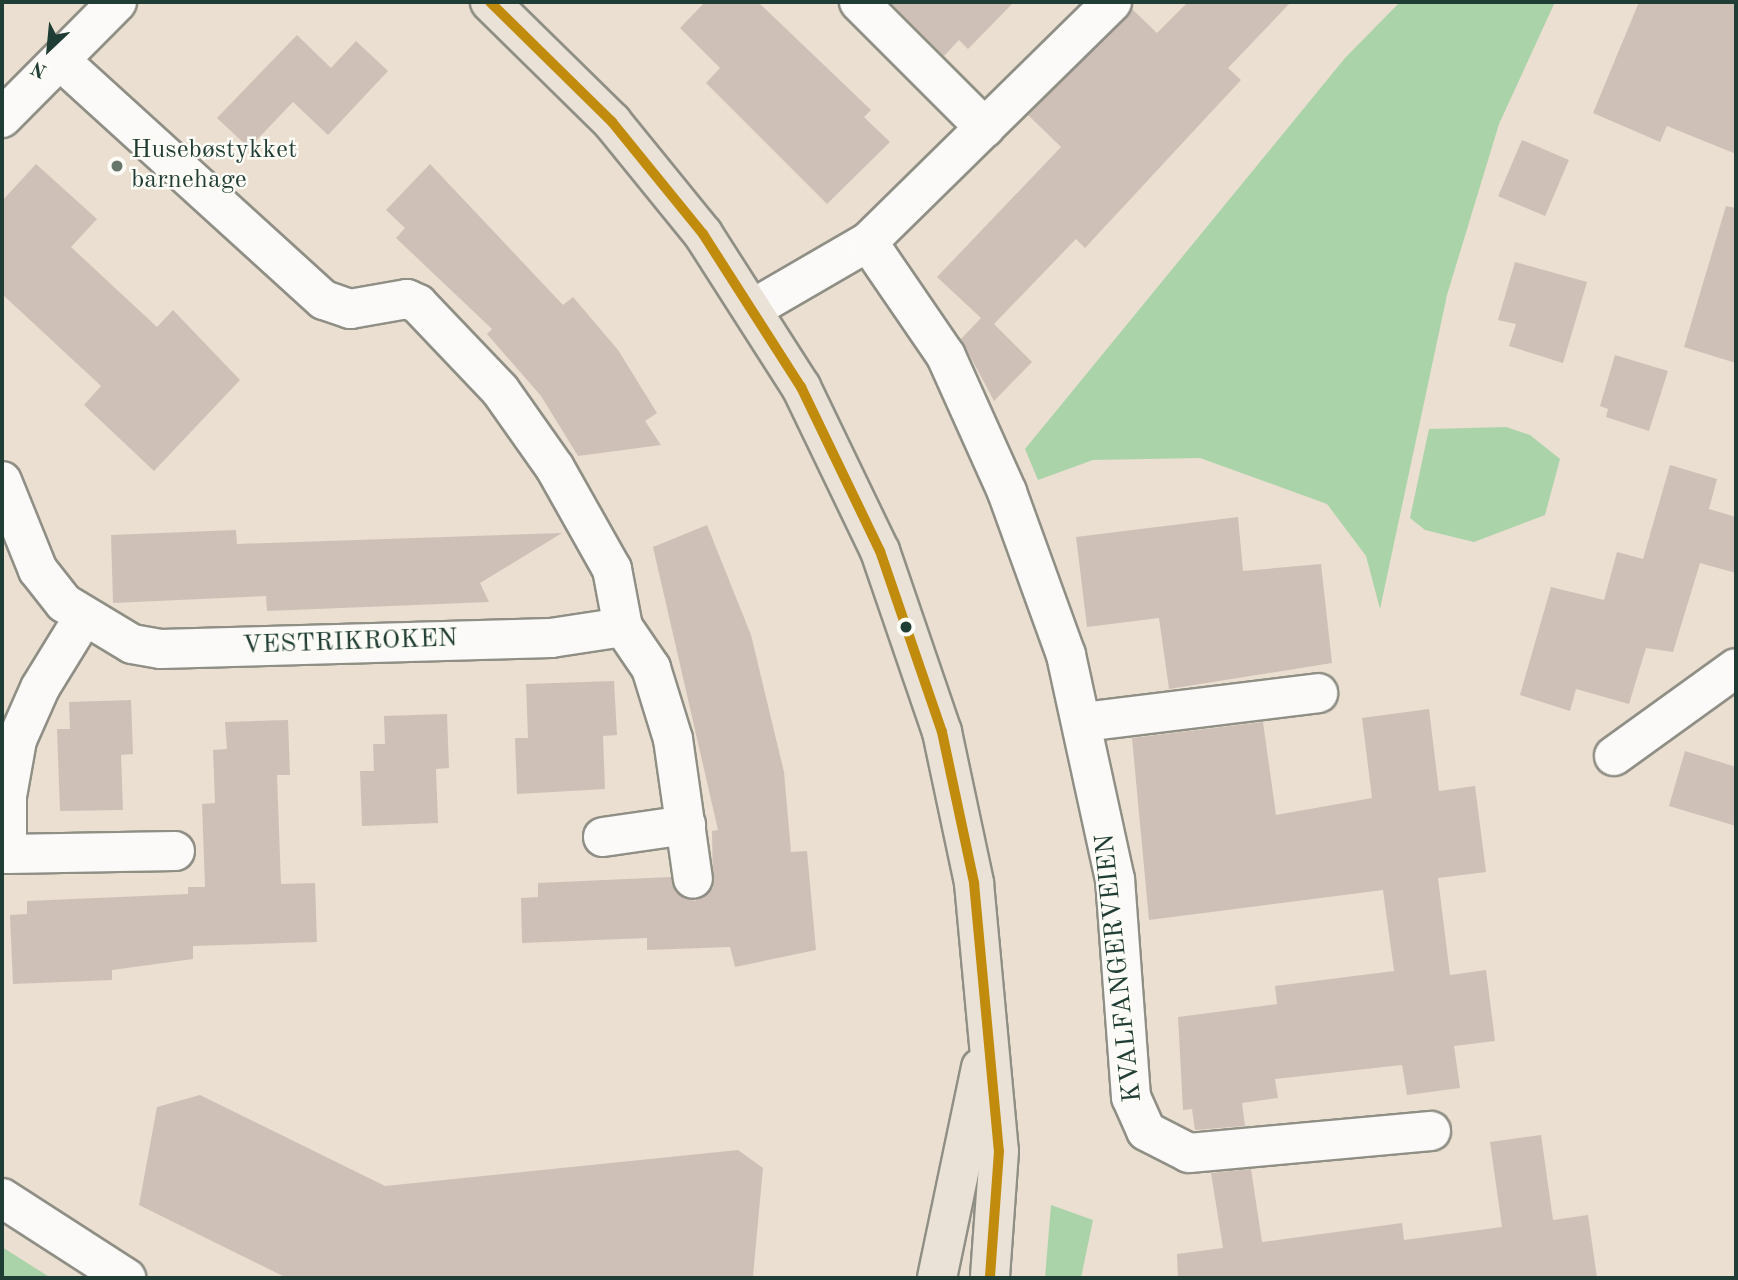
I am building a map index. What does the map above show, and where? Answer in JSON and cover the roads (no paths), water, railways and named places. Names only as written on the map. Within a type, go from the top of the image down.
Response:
[{"type":"main road","points":[[490,2],[612,122],[754,308],[849,481],[918,650],[974,883],[986,1049],[999,1151],[990,1278]]},
{"type":"main road","points":[[937,1278],[959,1151],[986,1049]]},
{"type":"street","points":[[2,118],[62,62],[117,2]]},
{"type":"street","points":[[859,2],[985,128]]},
{"type":"street","points":[[754,308],[869,242],[1112,2]]},
{"type":"street","points":[[62,62],[324,300],[336,308],[365,309],[407,299],[435,319],[500,390],[578,504],[612,569],[623,627],[640,645],[663,700],[693,878]]},
{"type":"street","name":"KVALFANGERVEIEN","points":[[869,242],[946,356],[1045,590],[1083,722],[1117,892],[1131,1097],[1146,1131],[1189,1153],[1431,1131]]},
{"type":"street","name":"VESTRIKROKEN","points":[[2,481],[38,570],[83,618],[132,644],[161,649],[551,638],[623,627]]},
{"type":"street","points":[[83,618],[17,740],[6,796],[8,854],[175,851]]},
{"type":"street","points":[[1614,756],[1736,668]]},
{"type":"street","points":[[1083,722],[1318,693]]},
{"type":"street","points":[[603,837],[686,825]]},
{"type":"street","points":[[2,1198],[126,1278]]},
{"type":"place","name":"Husebøstykket barnehage","points":[[117,166]]}]
